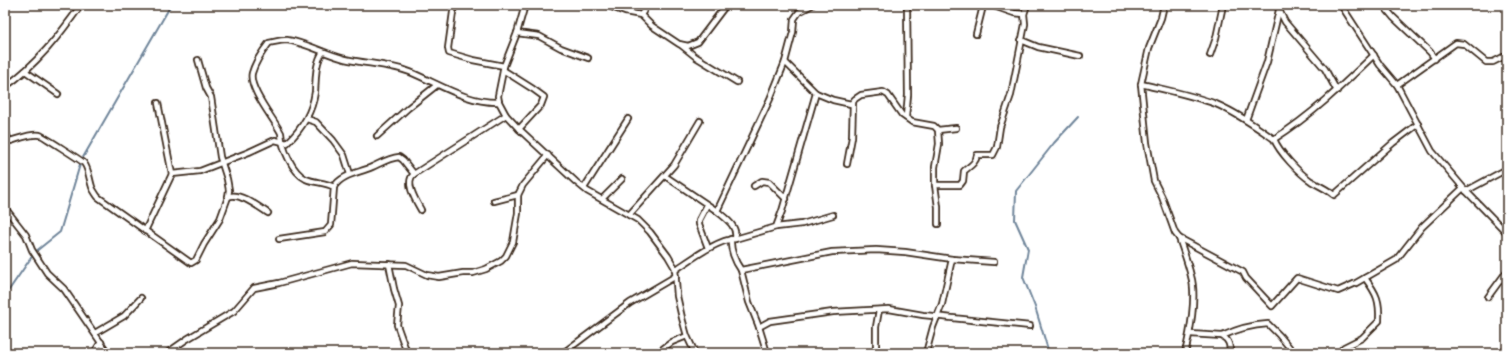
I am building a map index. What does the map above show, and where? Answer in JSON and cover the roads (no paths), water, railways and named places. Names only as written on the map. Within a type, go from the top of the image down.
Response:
[{"type":"street","points":[[5,87],[25,71],[58,37],[81,5]]},
{"type":"street","points":[[454,5],[448,48],[449,53],[503,68],[544,97],[541,105],[518,129]]},
{"type":"street","points":[[524,5],[517,33],[503,68],[498,96],[499,102],[506,116],[518,129],[584,188],[638,220],[650,232],[668,256],[676,270],[677,296],[687,336],[695,353]]},
{"type":"street","points":[[606,5],[611,8],[641,15],[652,26],[696,57],[737,82]]},
{"type":"street","points":[[641,15],[647,5]]},
{"type":"street","points":[[679,44],[688,46],[698,42],[726,5]]},
{"type":"street","points":[[717,211],[761,119],[785,62],[793,32],[794,19],[799,12],[812,5]]},
{"type":"street","points":[[906,117],[908,95],[907,5]]},
{"type":"street","points":[[976,34],[983,6],[986,5]]},
{"type":"street","points":[[992,5],[1014,13],[1024,14]]},
{"type":"street","points":[[935,185],[960,185],[963,181],[964,171],[973,164],[977,155],[993,155],[997,147],[1000,126],[1011,95],[1025,24],[1024,14],[1026,5]]},
{"type":"street","points":[[1164,5],[1161,18],[1149,48],[1142,84],[1147,143],[1154,181],[1179,238],[1192,277],[1193,296],[1190,334],[1185,353]]},
{"type":"street","points":[[1210,56],[1216,38],[1223,5]]},
{"type":"street","points":[[1341,5],[1374,55],[1397,85],[1432,151],[1464,189],[1507,233]]},
{"type":"street","points":[[1383,5],[1393,17],[1430,52],[1435,59]]},
{"type":"street","points":[[1246,120],[1267,62],[1278,8]]},
{"type":"street","points":[[1278,8],[1285,22],[1325,69],[1337,91]]},
{"type":"street","points":[[517,33],[539,36],[561,48],[588,58]]},
{"type":"street","points":[[334,187],[325,183],[309,180],[300,175],[287,157],[282,142],[281,133],[254,88],[252,74],[259,57],[269,43],[285,40],[344,58],[388,66],[410,72],[472,99],[499,102]]},
{"type":"street","points":[[1021,40],[1038,47],[1080,56]]},
{"type":"street","points":[[1397,85],[1456,43],[1464,44],[1486,62],[1493,62],[1507,55]]},
{"type":"street","points":[[172,174],[200,171],[276,140],[287,143],[302,129],[307,119],[315,93],[315,78],[320,56],[323,52]]},
{"type":"street","points":[[1274,139],[1337,91],[1374,55]]},
{"type":"street","points":[[5,128],[6,135],[10,141],[38,134],[46,137],[51,142],[78,158],[84,164],[89,173],[92,188],[98,197],[191,263],[196,260],[220,219],[229,190],[221,162],[211,97],[206,88],[198,60]]},
{"type":"street","points":[[785,62],[816,93],[833,100],[851,104],[861,95],[883,92],[888,95],[899,111],[912,122],[934,126],[938,130],[939,144],[935,167],[938,224]]},
{"type":"street","points":[[25,71],[58,94]]},
{"type":"street","points":[[1142,84],[1189,95],[1215,104],[1246,120],[1274,139],[1278,147],[1310,180],[1334,195],[1393,143],[1418,124]]},
{"type":"street","points":[[377,136],[408,108],[437,85]]},
{"type":"street","points":[[776,227],[786,199],[816,93]]},
{"type":"street","points":[[847,164],[852,137],[853,102]]},
{"type":"street","points":[[145,231],[172,174],[158,103]]},
{"type":"street","points":[[421,210],[410,182],[411,176],[506,116]]},
{"type":"street","points":[[307,119],[316,122],[333,140],[344,155],[350,174]]},
{"type":"street","points":[[584,188],[628,119]]},
{"type":"street","points":[[629,215],[674,165],[700,121]]},
{"type":"street","points":[[938,130],[956,128]]},
{"type":"street","points":[[167,353],[187,339],[234,311],[254,288],[352,263],[406,265],[427,275],[439,277],[486,269],[502,261],[513,242],[518,213],[518,195],[522,184],[548,155]]},
{"type":"street","points":[[279,239],[325,232],[329,228],[332,218],[334,187],[337,182],[350,174],[372,167],[392,158],[399,157],[414,174]]},
{"type":"street","points":[[1179,238],[1243,272],[1246,278],[1272,306],[1297,278],[1338,291],[1365,278],[1396,260],[1422,227],[1464,189],[1507,169]]},
{"type":"street","points":[[665,176],[717,211],[732,224],[735,230],[732,251],[741,270],[749,302],[767,353]]},
{"type":"street","points":[[602,199],[622,179]]},
{"type":"street","points":[[754,186],[762,181],[770,182],[786,199]]},
{"type":"street","points":[[228,197],[232,194],[238,195],[268,213]]},
{"type":"street","points":[[494,201],[518,195]]},
{"type":"street","points":[[707,205],[699,220],[699,224],[708,248]]},
{"type":"street","points":[[5,208],[26,235],[32,250],[47,273],[64,289],[108,353]]},
{"type":"street","points":[[676,270],[708,248],[733,239],[776,227],[802,224],[824,219],[833,215]]},
{"type":"street","points":[[741,270],[832,252],[876,250],[905,252],[952,259],[994,262]]},
{"type":"street","points":[[926,353],[942,304],[952,259]]},
{"type":"street","points":[[389,264],[399,306],[397,325],[407,353]]},
{"type":"street","points":[[1488,297],[1507,271]]},
{"type":"street","points":[[563,353],[630,303],[676,276]]},
{"type":"street","points":[[1339,353],[1344,347],[1362,338],[1379,321],[1380,308],[1375,292],[1365,278]]},
{"type":"street","points":[[95,333],[124,316],[141,298]]},
{"type":"street","points":[[759,327],[770,321],[833,312],[889,309],[937,316],[1030,326]]},
{"type":"street","points":[[876,353],[876,327],[879,310]]},
{"type":"street","points":[[1190,334],[1222,336],[1252,325],[1268,324],[1294,353]]},
{"type":"street","points":[[657,353],[672,342],[687,336]]},
{"type":"street","points":[[1222,336],[1226,338],[1230,345],[1230,353]]},
{"type":"street","points":[[94,353],[101,342]]},
{"type":"waterway","points":[[5,291],[9,290],[35,252],[60,232],[81,161],[171,5]]},
{"type":"waterway","points":[[1049,353],[1035,307],[1023,277],[1028,249],[1015,220],[1016,191],[1054,143],[1078,117]]}]
